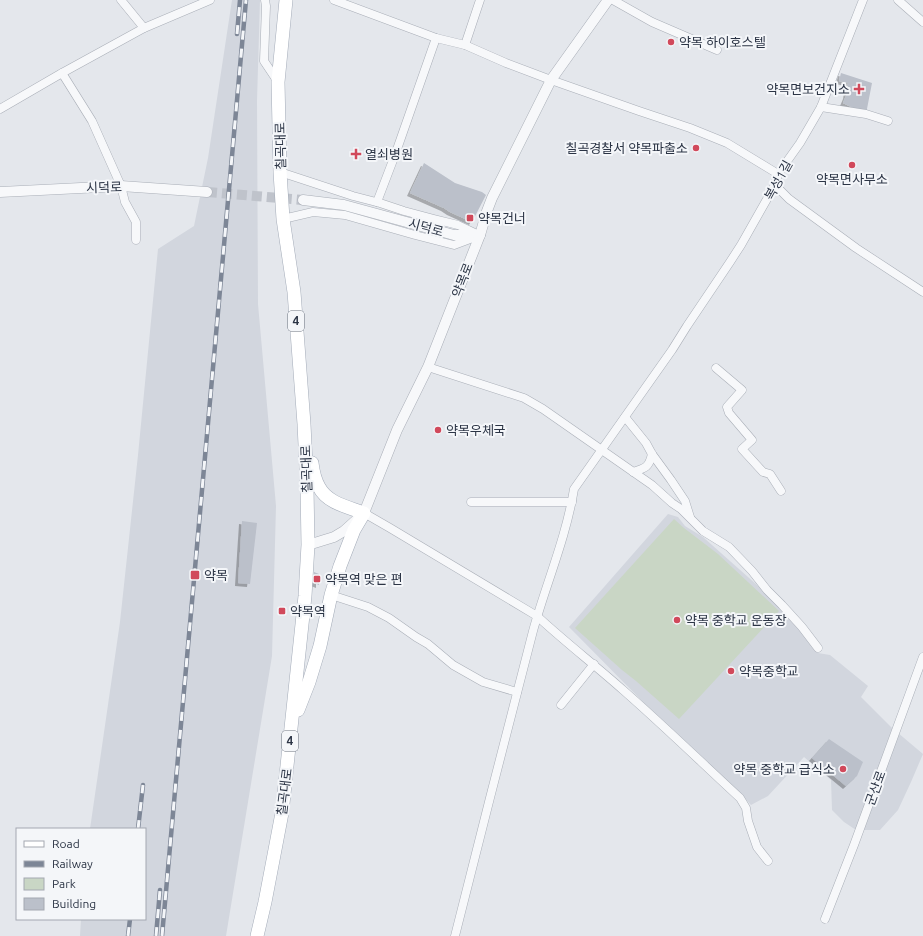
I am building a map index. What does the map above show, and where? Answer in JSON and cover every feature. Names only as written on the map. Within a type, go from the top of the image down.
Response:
[{"type":"main road","name":"칠곡대로","points":[[257,936],[282,813],[305,596],[308,545],[304,424],[294,292],[283,219],[280,172],[278,82],[286,0]]},
{"type":"main road","points":[[292,724],[309,682],[320,646],[330,595],[354,530],[364,514],[338,504],[326,496],[318,487],[304,424]]},
{"type":"street","points":[[121,0],[144,28]]},
{"type":"street","points":[[0,109],[144,28],[210,0]]},
{"type":"street","points":[[265,0],[264,61],[278,82]]},
{"type":"street","points":[[334,0],[436,38],[466,45],[506,63],[551,80],[690,128],[727,143],[778,174]]},
{"type":"street","points":[[466,45],[480,0]]},
{"type":"street","name":"약목로","points":[[308,545],[334,537],[344,531],[364,514],[397,430],[428,367],[480,236],[492,198],[551,80],[608,0]]},
{"type":"street","points":[[613,0],[652,22],[716,50]]},
{"type":"street","name":"복성1길","points":[[455,936],[517,692],[572,502],[574,489],[672,350],[686,326],[741,245],[775,185],[778,174],[800,143],[821,107],[863,0]]},
{"type":"street","points":[[898,0],[923,22]]},
{"type":"street","points":[[377,202],[436,38]]},
{"type":"street","points":[[62,73],[92,121],[121,186],[125,202],[136,222],[136,240]]},
{"type":"street","points":[[821,107],[866,114],[888,121]]},
{"type":"street","points":[[280,172],[353,196],[458,225],[480,236]]},
{"type":"street","points":[[775,185],[789,200],[856,248],[923,292]]},
{"type":"street","name":"시덕로","points":[[0,192],[121,186],[207,192]]},
{"type":"street","name":"시덕로","points":[[303,200],[344,206],[454,235],[480,236]]},
{"type":"street","points":[[283,219],[313,212],[345,215],[454,245],[480,236]]},
{"type":"street","points":[[428,367],[524,398],[544,409],[658,490],[681,509],[703,532],[729,547],[802,627],[818,648]]},
{"type":"street","points":[[716,368],[742,390],[727,408],[729,413],[752,440],[742,449],[763,472],[770,474],[781,491]]},
{"type":"street","points":[[625,417],[646,443],[671,480],[685,502],[691,520]]},
{"type":"street","points":[[633,472],[644,469],[650,462],[652,454]]},
{"type":"street","points":[[471,502],[572,502]]},
{"type":"street","points":[[364,514],[538,616],[556,634],[594,664],[740,798],[746,808],[748,821],[757,847],[768,861]]},
{"type":"street","points":[[330,595],[368,607],[389,618],[428,644],[453,665],[483,682],[517,692]]},
{"type":"street","name":"군산로","points":[[825,919],[854,845],[923,657]]},
{"type":"street","points":[[561,705],[594,664]]},
{"type":"shaded area","points":[[232,0],[260,0],[257,101],[258,304],[276,506],[272,656],[226,936],[80,936],[81,920],[146,920],[146,828],[90,828],[120,622],[158,249],[194,226],[208,158]]},
{"type":"shaded area","name":"약목중학교","points":[[668,514],[678,517],[685,526],[703,537],[767,594],[803,632],[818,653],[830,655],[868,686],[861,697],[891,727],[923,754],[898,810],[880,830],[856,830],[844,822],[832,810],[831,780],[804,757],[768,796],[751,805],[649,708],[569,627]]},
{"type":"green space","name":"약목 중학교 운동장","points":[[674,519],[718,554],[779,611],[679,719],[575,628]]},
{"type":"building","name":"약목면보건지소","points":[[841,73],[872,83],[866,114],[843,103],[846,96],[848,83],[839,81]]},
{"type":"building","points":[[424,163],[455,183],[482,192],[486,195],[472,222],[410,193]]},
{"type":"building","points":[[242,521],[257,523],[250,584],[238,583]]},
{"type":"building","name":"약목역 맞은 편","points":[[314,572],[319,574],[319,585],[314,583]]},
{"type":"building","name":"약목 중학교 급식소","points":[[829,739],[863,762],[857,776],[846,786],[812,758]]},
{"type":"tunnel","points":[[207,192],[303,200]]},
{"type":"railway","points":[[237,34],[240,0]]},
{"type":"railway","points":[[162,936],[246,0]]},
{"type":"railway","points":[[138,828],[143,785]]},
{"type":"railway","points":[[156,936],[160,890]]},
{"type":"railway","points":[[128,936],[130,920]]},
{"type":"place","name":"약목 하이호스텔","points":[[671,42]]},
{"type":"place","name":"약목면보건지소","points":[[859,89]]},
{"type":"place","name":"칠곡경찰서 약목파출소","points":[[696,148]]},
{"type":"place","name":"열쇠병원","points":[[356,154]]},
{"type":"place","name":"약목면사무소","points":[[852,165]]},
{"type":"place","name":"약목건너","points":[[470,218]]},
{"type":"place","name":"약목우체국","points":[[438,430]]},
{"type":"place","name":"약목","points":[[195,575]]},
{"type":"place","name":"약목역 맞은 편","points":[[317,579]]},
{"type":"place","name":"약목역","points":[[282,611]]},
{"type":"place","name":"약목 중학교 운동장","points":[[677,620]]},
{"type":"place","name":"약목중학교","points":[[731,671]]},
{"type":"place","name":"약목 중학교 급식소","points":[[843,769]]}]
